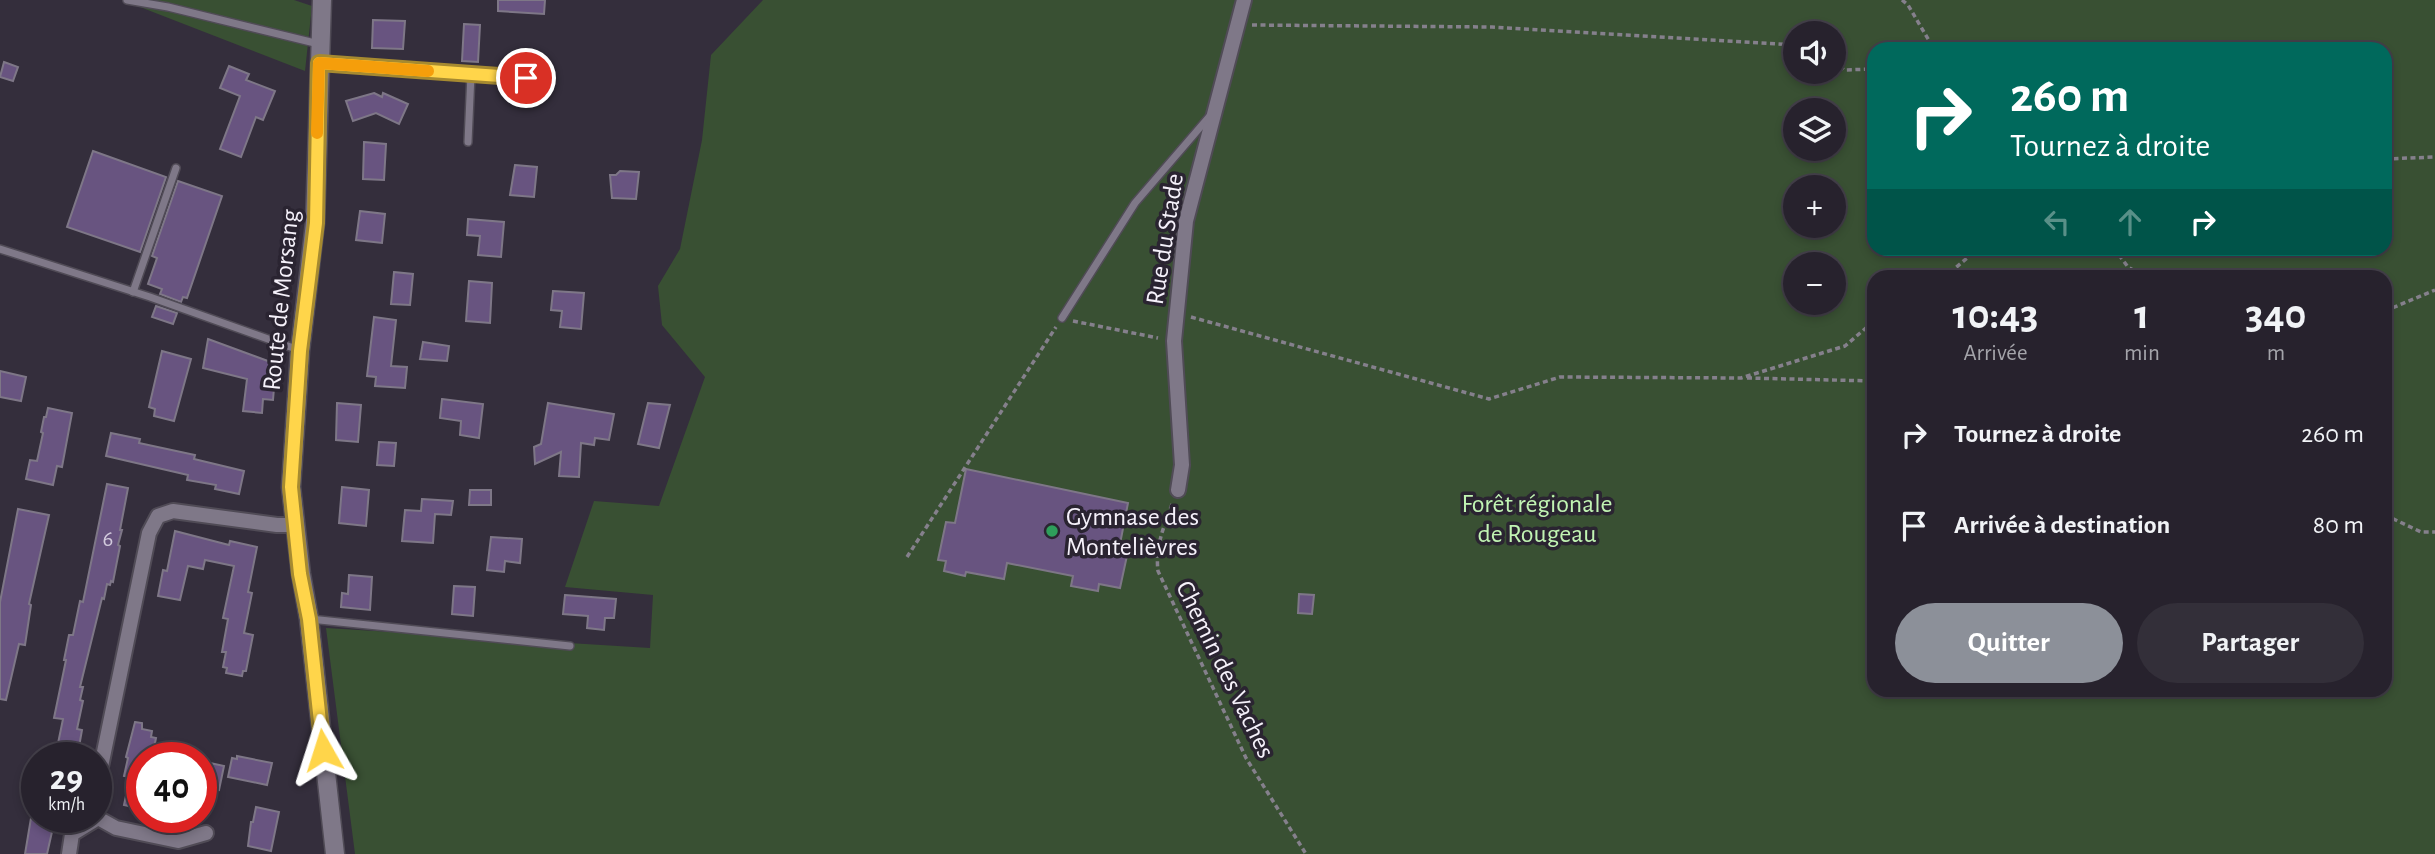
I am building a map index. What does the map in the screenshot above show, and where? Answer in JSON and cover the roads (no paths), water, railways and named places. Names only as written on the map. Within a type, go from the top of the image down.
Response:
[{"type":"street","name":"Route de Morsang","points":[[322,0],[316,223],[300,351],[291,487],[300,574],[309,619],[335,854]]},
{"type":"street","name":"Rue du Stade","points":[[1178,490],[1182,465],[1174,341],[1186,221],[1244,0]]},
{"type":"street","points":[[106,742],[149,533],[158,516],[173,511],[295,525]]},
{"type":"street","points":[[69,854],[73,833]]},
{"type":"street","points":[[140,833],[178,841],[206,833]]},
{"type":"lane","points":[[127,0],[168,7],[319,44]]},
{"type":"lane","points":[[319,63],[526,78]]},
{"type":"lane","points":[[468,142],[471,74]]},
{"type":"lane","points":[[1062,318],[1135,203],[1214,111]]},
{"type":"lane","points":[[133,292],[176,168]]},
{"type":"lane","points":[[0,250],[133,292],[300,351]]},
{"type":"lane","points":[[309,619],[570,646]]},
{"type":"place","name":"Gymnase des Montelièvres","points":[[1052,531]]},
{"type":"park label","name":"Forêt régionale de Rougeau","points":[[1537,518]]}]
